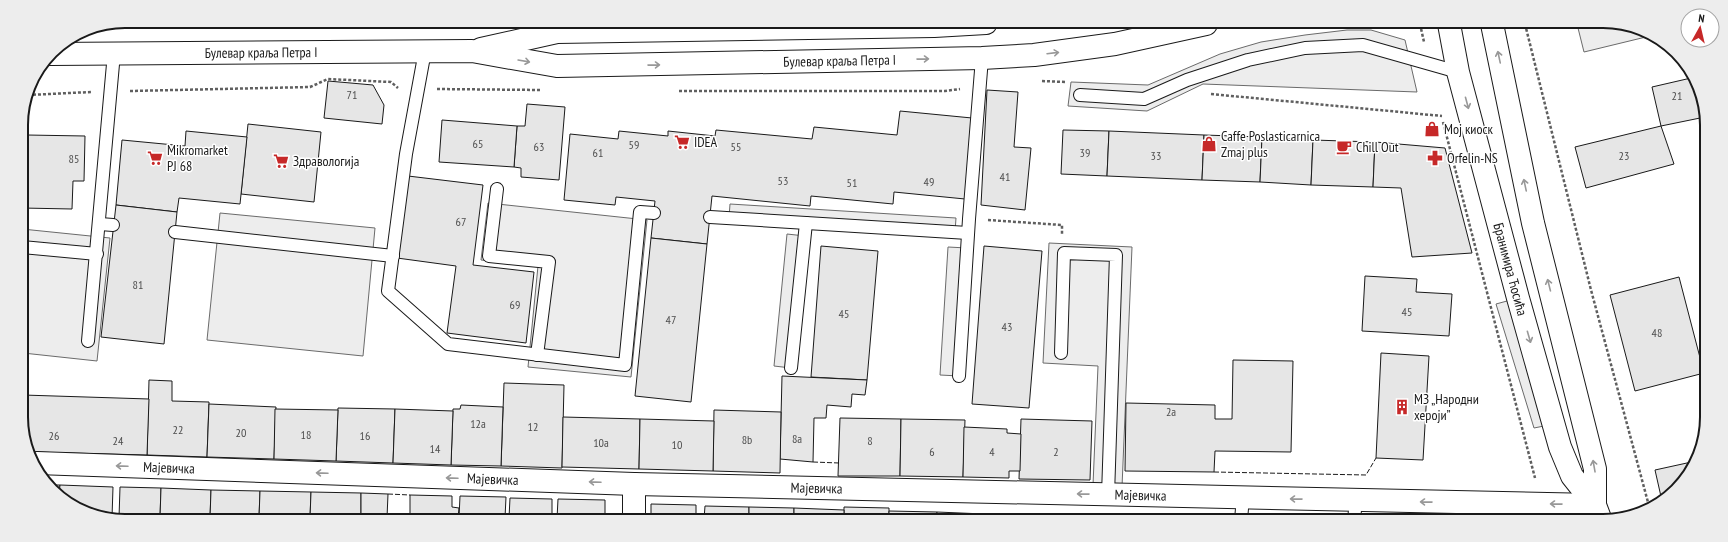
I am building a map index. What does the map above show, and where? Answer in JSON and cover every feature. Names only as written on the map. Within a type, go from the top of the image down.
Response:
[{"type":"street","name":"Булевар краља Петра I","points":[[472,51],[553,28]]},
{"type":"street","name":"Булевар краља Петра I","points":[[59,54],[472,51],[557,66],[982,58],[1034,55],[1108,45],[1187,28]]},
{"type":"street","name":"Бранимира Ћосића","points":[[1449,28],[1458,72],[1518,298],[1560,447],[1572,476],[1598,513]]},
{"type":"street","points":[[1493,28],[1533,223],[1595,469],[1598,513]]},
{"type":"street","name":"Мајевичка","points":[[40,463],[634,484],[1242,497],[1355,510],[1598,513]]},
{"type":"street","points":[[634,484],[634,514]]},
{"type":"lane","points":[[1080,95],[1144,98],[1187,80],[1248,60],[1305,48],[1363,45],[1458,72]]},
{"type":"lane","points":[[425,51],[406,154],[388,291],[448,344],[625,365],[640,212],[654,213]]},
{"type":"lane","points":[[88,341],[100,224],[114,53]]},
{"type":"lane","points":[[959,376],[969,219],[982,58]]},
{"type":"lane","points":[[497,189],[489,256],[549,262],[537,355]]},
{"type":"lane","points":[[710,217],[968,233]]},
{"type":"lane","points":[[791,368],[806,222]]},
{"type":"lane","points":[[100,224],[113,225]]},
{"type":"lane","points":[[175,232],[393,256]]},
{"type":"lane","points":[[28,248],[97,254]]},
{"type":"lane","points":[[1061,353],[1064,253],[1116,255],[1108,495]]},
{"type":"lane","points":[[1241,514],[1242,497]]},
{"type":"path","points":[[1421,28],[1429,64]]},
{"type":"path","points":[[1526,28],[1591,290],[1648,503]]},
{"type":"path","points":[[33,95],[310,87],[328,78],[391,82],[400,90],[544,90]]},
{"type":"path","points":[[1036,80],[1068,83]]},
{"type":"path","points":[[678,91],[945,91],[980,85]]},
{"type":"path","points":[[1204,94],[1442,116]]},
{"type":"path","points":[[1440,108],[1535,478]]},
{"type":"path","points":[[969,219],[1062,225],[1064,253]]},
{"type":"shaded area","points":[[1578,28],[1615,29],[1628,31],[1644,37],[1584,52]]},
{"type":"shaded area","points":[[1347,30],[1371,30],[1405,40],[1417,92],[1203,84],[1147,111],[1068,106],[1071,82],[1148,85],[1220,54],[1261,42]]},
{"type":"shaded area","points":[[488,203],[647,220],[631,377],[528,367],[538,266],[481,260]]},
{"type":"shaded area","points":[[730,204],[956,218],[955,232],[729,218]]},
{"type":"shaded area","points":[[220,213],[375,228],[363,356],[207,340]]},
{"type":"shaded area","points":[[28,230],[110,238],[97,361],[28,354]]},
{"type":"shaded area","points":[[787,234],[805,236],[791,368],[774,366]]},
{"type":"shaded area","points":[[1049,243],[1132,247],[1122,487],[1093,485],[1098,366],[1043,363]]},
{"type":"shaded area","points":[[948,247],[967,248],[959,376],[940,375]]},
{"type":"shaded area","points":[[1518,298],[1554,424],[1534,428],[1496,304]]},
{"type":"building","points":[[1688,79],[1697,100],[1700,118],[1661,126],[1652,87]]},
{"type":"building","points":[[328,81],[373,85],[384,105],[382,124],[324,118]]},
{"type":"building","points":[[987,90],[1018,92],[1014,147],[1031,148],[1025,210],[981,205]]},
{"type":"building","points":[[527,104],[565,107],[559,180],[521,177],[521,168],[514,167],[517,126],[525,126]]},
{"type":"building","points":[[900,111],[972,118],[965,199],[894,192],[893,204],[811,196],[810,206],[712,196],[707,244],[651,238],[655,201],[616,197],[615,205],[564,200],[570,134],[618,139],[619,131],[668,136],[668,131],[715,136],[716,130],[812,139],[814,127],[897,135]]},
{"type":"building","points":[[442,120],[517,126],[514,167],[439,162]]},
{"type":"building","points":[[248,124],[321,132],[314,202],[241,194]]},
{"type":"building","points":[[1661,126],[1674,164],[1586,188],[1575,147]]},
{"type":"building","points":[[1063,130],[1109,131],[1107,176],[1061,174]]},
{"type":"building","points":[[186,131],[247,137],[240,204],[179,198],[177,212],[116,205],[122,140],[185,146]]},
{"type":"building","points":[[1109,131],[1204,135],[1202,180],[1107,176]]},
{"type":"building","points":[[28,135],[85,136],[84,181],[73,181],[72,209],[28,208]]},
{"type":"building","points":[[1204,135],[1262,137],[1260,182],[1202,180]]},
{"type":"building","points":[[1262,137],[1313,140],[1311,185],[1260,182]]},
{"type":"building","points":[[1313,140],[1375,142],[1373,187],[1311,185]]},
{"type":"building","points":[[1375,142],[1445,148],[1472,253],[1412,257],[1401,188],[1373,187]]},
{"type":"building","points":[[408,176],[483,185],[473,265],[534,272],[526,343],[447,333],[456,266],[397,258]]},
{"type":"building","points":[[116,205],[177,212],[164,344],[101,337]]},
{"type":"building","points":[[651,238],[707,244],[691,402],[635,396]]},
{"type":"building","points":[[821,246],[878,251],[867,380],[811,377]]},
{"type":"building","points":[[984,246],[1042,251],[1029,408],[972,404]]},
{"type":"building","points":[[1365,276],[1417,279],[1416,292],[1452,294],[1449,336],[1362,331]]},
{"type":"building","points":[[1679,277],[1700,358],[1700,374],[1635,391],[1610,295]]},
{"type":"building","name":"МЗ „Народни хероји”","points":[[1381,353],[1429,356],[1423,460],[1376,458]]},
{"type":"building","points":[[1233,360],[1293,361],[1291,452],[1215,451],[1214,472],[1125,471],[1126,403],[1215,405],[1215,419],[1232,419]]},
{"type":"building","points":[[782,376],[867,380],[865,395],[852,394],[851,407],[827,405],[826,418],[814,418],[813,462],[780,459]]},
{"type":"building","points":[[149,380],[172,381],[172,401],[209,402],[207,457],[147,455]]},
{"type":"building","points":[[504,383],[564,385],[562,468],[501,466]]},
{"type":"building","points":[[28,395],[149,399],[147,455],[35,452],[28,423]]},
{"type":"building","points":[[209,404],[276,407],[274,459],[207,457]]},
{"type":"building","points":[[461,405],[503,407],[501,466],[451,465],[453,409],[460,409]]},
{"type":"building","points":[[338,408],[395,409],[393,463],[336,461]]},
{"type":"building","points":[[275,409],[338,410],[336,461],[274,459]]},
{"type":"building","points":[[395,409],[453,411],[451,465],[393,463]]},
{"type":"building","points":[[714,410],[781,412],[780,473],[713,471]]},
{"type":"building","points":[[563,417],[640,419],[639,469],[562,467]]},
{"type":"building","points":[[840,418],[901,419],[900,476],[838,476]]},
{"type":"building","points":[[640,419],[714,421],[713,471],[639,469]]},
{"type":"building","points":[[901,419],[965,420],[963,477],[900,476]]},
{"type":"building","points":[[1021,419],[1092,421],[1090,480],[1019,479]]},
{"type":"building","points":[[964,427],[1007,429],[1007,433],[1021,434],[1020,471],[1009,471],[1009,478],[963,477]]},
{"type":"building","points":[[1689,463],[1672,486],[1661,495],[1655,470]]},
{"type":"building","points":[[60,485],[113,487],[112,513],[88,507],[60,489]]},
{"type":"building","points":[[120,487],[161,488],[160,514],[119,514]]},
{"type":"building","points":[[161,488],[211,490],[210,514],[160,514]]},
{"type":"building","points":[[211,490],[260,491],[259,514],[210,514]]},
{"type":"building","points":[[260,491],[311,492],[310,514],[259,514]]},
{"type":"building","points":[[311,492],[361,493],[361,514],[310,514]]},
{"type":"building","points":[[361,493],[388,494],[387,514],[361,514]]},
{"type":"building","points":[[410,495],[452,496],[452,507],[459,508],[458,514],[410,514]]},
{"type":"building","points":[[460,496],[506,497],[505,514],[459,514]]},
{"type":"building","points":[[510,498],[552,499],[552,514],[509,514]]},
{"type":"building","points":[[558,499],[605,500],[605,514],[557,514]]},
{"type":"building","points":[[651,504],[696,505],[696,514],[651,514]]},
{"type":"building","points":[[705,506],[749,507],[749,514],[704,514]]},
{"type":"building","points":[[749,507],[794,508],[794,514],[749,514]]},
{"type":"building","points":[[844,507],[889,508],[889,514],[844,514]]},
{"type":"building","points":[[794,508],[844,510],[844,514],[794,514]]},
{"type":"building","points":[[889,511],[937,512],[937,514],[889,514]]},
{"type":"building","points":[[937,512],[984,514],[937,514]]},
{"type":"fence","points":[[1214,472],[1366,475],[1376,458]]},
{"type":"fence","points":[[813,462],[839,463]]},
{"type":"fence","points":[[388,494],[410,495]]},
{"type":"place","name":"Мој киоск","points":[[1432,129]]},
{"type":"place","name":"IDEA","points":[[682,142]]},
{"type":"place","name":"Caffe Poslasticarnica Zmaj plus","points":[[1209,144]]},
{"type":"place","name":"Chill Out","points":[[1344,147]]},
{"type":"place","name":"Mikromarket PJ 68","points":[[155,158]]},
{"type":"place","name":"Orfelin-NS","points":[[1435,158]]},
{"type":"place","name":"Здравологија","points":[[281,161]]},
{"type":"place","name":"МЗ „Народни хероји”","points":[[1402,407]]}]
